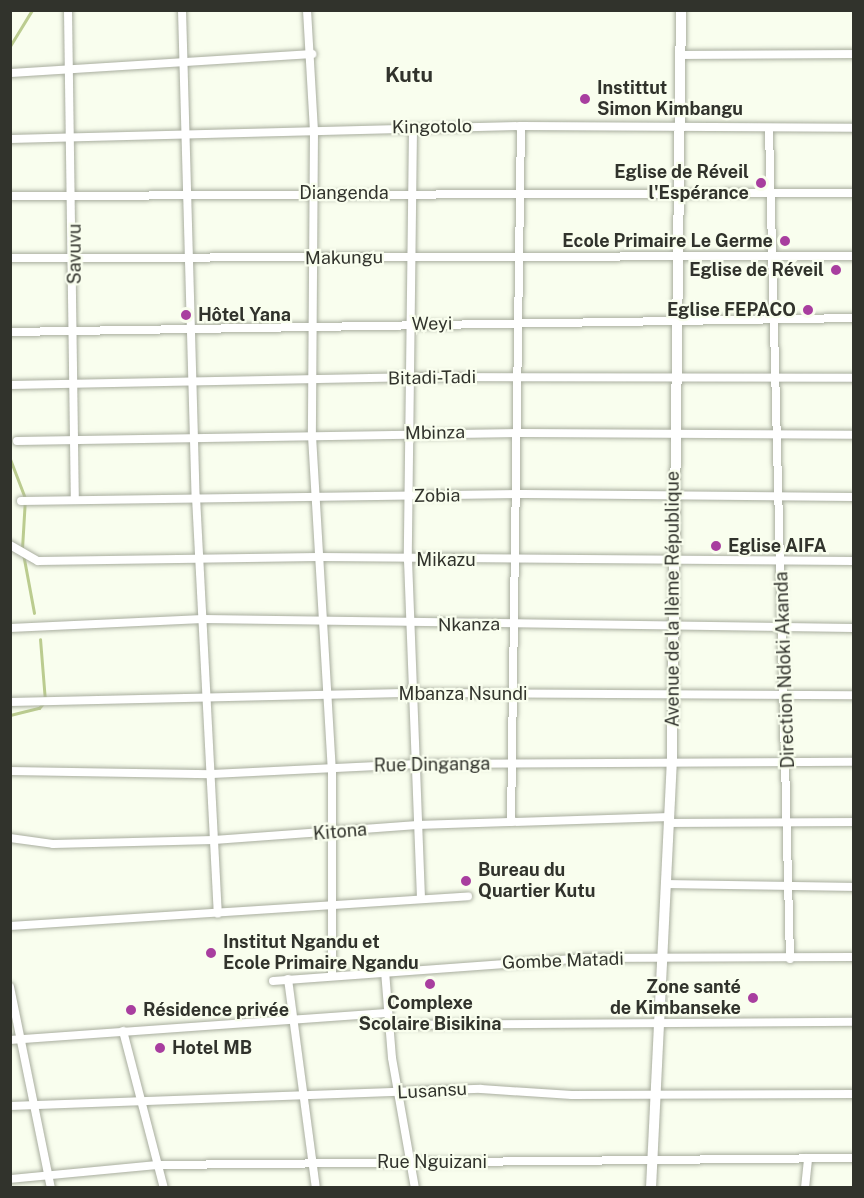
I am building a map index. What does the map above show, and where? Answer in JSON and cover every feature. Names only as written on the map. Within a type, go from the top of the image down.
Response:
[{"type":"street","name":"Savuvu","points":[[68,10],[75,256],[75,500]]},
{"type":"street","points":[[182,10],[189,134],[196,497],[210,701],[218,913]]},
{"type":"street","points":[[307,10],[312,54],[315,193],[312,436],[332,768],[330,904],[332,975]]},
{"type":"street","name":"Avenue de la IIème République","points":[[651,1188],[664,1021],[672,764],[673,494],[681,10]]},
{"type":"street","points":[[11,73],[185,66],[312,54]]},
{"type":"street","points":[[680,55],[854,54]]},
{"type":"street","points":[[511,822],[512,624],[519,494],[521,126]]},
{"type":"street","name":"Kingotolo","points":[[10,139],[521,126],[679,129],[854,128]]},
{"type":"street","points":[[413,128],[408,560],[415,693],[413,764],[421,898]]},
{"type":"street","name":"Direction Ndoki Akanda","points":[[769,129],[782,628],[788,761],[790,959]]},
{"type":"street","name":"Diangenda","points":[[10,196],[315,193],[522,195],[854,193]]},
{"type":"street","name":"Makungu","points":[[10,258],[75,256],[315,259],[521,256],[854,256]]},
{"type":"street","name":"Weyi","points":[[10,332],[194,333],[313,330],[409,324],[854,318]]},
{"type":"street","name":"Bitadi-Tadi","points":[[10,385],[194,384],[409,377],[854,378]]},
{"type":"street","name":"Mbinza","points":[[17,441],[408,433],[854,435]]},
{"type":"street","name":"Zobia","points":[[21,501],[519,494],[854,497]]},
{"type":"street","name":"Mikazu","points":[[10,545],[38,561],[202,562],[318,557],[408,560],[854,561]]},
{"type":"street","name":"Nkanza","points":[[10,628],[84,621],[323,619],[411,626],[512,624],[854,628]]},
{"type":"street","name":"Mbanza Nsundi","points":[[10,702],[74,698],[210,701],[415,693],[854,695]]},
{"type":"street","name":"Rue Dinganga","points":[[10,771],[212,774],[413,764],[854,762]]},
{"type":"street","name":"Kitona","points":[[10,838],[53,844],[214,840],[417,825],[511,822],[670,820],[854,822]]},
{"type":"street","points":[[668,884],[854,887]]},
{"type":"street","points":[[10,926],[468,896]]},
{"type":"street","name":"Gombe Matadi","points":[[273,981],[583,958],[665,961],[854,957]]},
{"type":"street","points":[[385,971],[387,1013],[398,1093],[415,1188]]},
{"type":"street","points":[[288,980],[290,1018],[300,1094],[314,1162],[316,1188]]},
{"type":"street","points":[[10,987],[37,1104],[51,1188]]},
{"type":"street","points":[[10,1040],[290,1018],[387,1013]]},
{"type":"street","points":[[390,1025],[664,1021],[854,1022]]},
{"type":"street","points":[[123,1031],[143,1099],[164,1188]]},
{"type":"street","name":"Lusansu","points":[[10,1106],[143,1099],[481,1089],[659,1094],[854,1094]]},
{"type":"street","points":[[805,1188],[808,1158]]},
{"type":"street","name":"Rue Nguizani","points":[[10,1179],[158,1165],[854,1158]]},
{"type":"waterway","points":[[10,46],[32,10]]},
{"type":"waterway","points":[[10,459],[25,498],[22,548],[34,613]]},
{"type":"waterway","points":[[10,715],[39,708],[45,701],[40,639]]},
{"type":"place","name":"Instittut Simon Kimbangu","points":[[585,99]]},
{"type":"place","name":"Eglise de Réveil l'Espérance","points":[[761,183]]},
{"type":"place","name":"Ecole Primaire Le Germe","points":[[785,241]]},
{"type":"place","name":"Eglise de Réveil","points":[[836,270]]},
{"type":"place","name":"Eglise FEPACO","points":[[808,310]]},
{"type":"place","name":"Hôtel Yana","points":[[186,315]]},
{"type":"place","name":"Eglise AIFA","points":[[716,546]]},
{"type":"place","name":"Bureau du Quartier Kutu","points":[[466,881]]},
{"type":"place","name":"Institut Ngandu et Ecole Primaire Ngandu","points":[[211,953]]},
{"type":"place","name":"Complexe Scolaire Bisikina","points":[[430,984]]},
{"type":"place","name":"Zone santé de Kimbanseke","points":[[753,998]]},
{"type":"place","name":"Résidence privée","points":[[131,1010]]},
{"type":"place","name":"Hotel MB","points":[[160,1048]]},
{"type":"district","name":"Kutu","points":[[409,75]]}]
